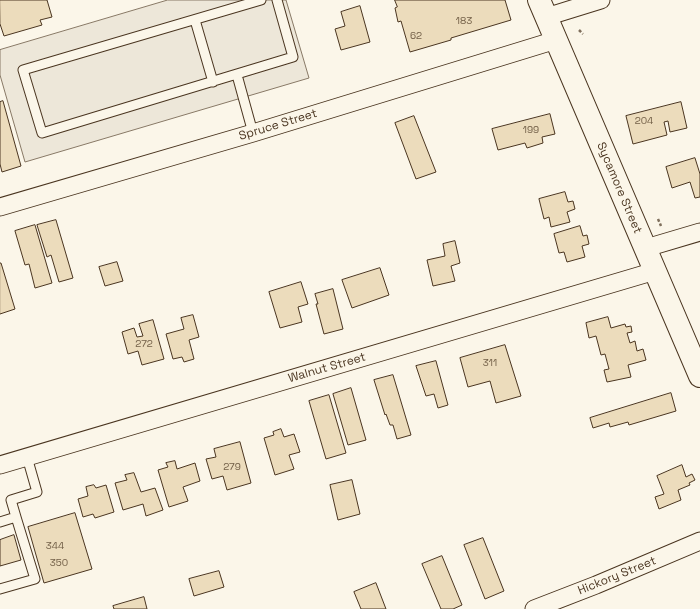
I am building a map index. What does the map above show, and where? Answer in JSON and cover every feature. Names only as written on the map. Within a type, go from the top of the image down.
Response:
[{"type":"street","points":[[542,8],[601,0]]},
{"type":"street","name":"Sycamore Street","points":[[542,8],[700,376]]},
{"type":"street","name":"Spruce Street","points":[[0,207],[253,133],[556,40]]},
{"type":"street","points":[[646,248],[700,232]]},
{"type":"street","name":"Walnut Street","points":[[0,465],[655,271]]},
{"type":"street","name":"Hickory Street","points":[[534,609],[700,541]]},
{"type":"lane","points":[[261,0],[23,70],[42,133],[293,57],[277,0]]},
{"type":"lane","points":[[195,20],[213,82]]},
{"type":"lane","points":[[237,75],[253,133]]},
{"type":"lane","points":[[0,578],[1,588],[35,579],[11,500],[37,492],[27,457]]},
{"type":"lane","points":[[0,522],[16,517]]},
{"type":"path","points":[[579,30],[583,34]]},
{"type":"shaded area","points":[[168,0],[286,0],[309,78],[25,162],[0,75],[0,50]]},
{"type":"building","points":[[0,0],[47,0],[52,17],[40,20],[42,25],[4,36],[0,24]]},
{"type":"building","points":[[395,0],[505,0],[511,20],[410,52],[401,21],[398,22]]},
{"type":"building","points":[[360,6],[370,42],[341,50],[335,29],[345,26],[341,12]]},
{"type":"building","points":[[3,101],[21,166],[2,172],[0,164],[0,102]]},
{"type":"building","points":[[681,102],[687,128],[670,132],[668,121],[664,122],[667,135],[633,144],[626,116]]},
{"type":"building","points":[[550,114],[555,134],[542,137],[543,143],[527,148],[525,143],[498,150],[492,129]]},
{"type":"building","points":[[414,116],[436,172],[416,179],[395,123]]},
{"type":"building","points":[[695,158],[700,174],[700,197],[695,198],[690,182],[672,188],[666,167]]},
{"type":"building","points":[[565,192],[568,202],[573,201],[575,209],[567,212],[570,222],[551,227],[549,217],[544,219],[539,199]]},
{"type":"building","points":[[56,220],[73,278],[59,282],[51,255],[47,257],[37,225]]},
{"type":"building","points":[[35,225],[52,283],[35,288],[29,264],[25,265],[15,231]]},
{"type":"building","points":[[580,226],[583,236],[587,235],[589,244],[582,246],[585,257],[567,262],[564,252],[559,253],[554,234]]},
{"type":"building","points":[[455,241],[460,263],[451,266],[455,281],[433,286],[427,260],[445,256],[443,244]]},
{"type":"building","points":[[117,262],[123,281],[105,286],[99,267]]},
{"type":"building","points":[[0,263],[15,309],[0,314]]},
{"type":"building","points":[[380,268],[389,295],[352,308],[342,280]]},
{"type":"building","points":[[301,282],[308,304],[298,307],[302,322],[280,328],[269,292]]},
{"type":"building","points":[[333,289],[343,329],[324,334],[316,304],[318,304],[315,294]]},
{"type":"building","points":[[193,315],[199,337],[189,340],[194,359],[184,362],[182,357],[173,359],[166,334],[184,329],[181,318]]},
{"type":"building","points":[[608,317],[611,328],[625,324],[626,327],[631,326],[632,332],[627,333],[630,343],[635,341],[637,351],[643,349],[646,360],[628,365],[631,377],[607,382],[604,370],[609,369],[605,354],[601,355],[596,336],[589,338],[586,323]]},
{"type":"building","points":[[153,320],[164,359],[142,365],[138,351],[128,354],[122,332],[134,328],[137,337],[143,336],[139,324]]},
{"type":"building","points":[[505,345],[521,396],[496,403],[490,381],[468,387],[460,358]]},
{"type":"building","points":[[436,361],[448,405],[438,408],[434,394],[426,396],[416,366]]},
{"type":"building","points":[[393,375],[411,435],[397,439],[393,425],[390,425],[386,414],[385,415],[374,380]]},
{"type":"building","points":[[351,388],[366,440],[348,445],[333,394]]},
{"type":"building","points":[[671,393],[676,411],[629,425],[628,422],[610,427],[609,423],[593,428],[590,418]]},
{"type":"building","points":[[329,395],[346,453],[326,459],[309,401]]},
{"type":"building","points":[[281,429],[284,437],[294,434],[300,452],[289,455],[294,469],[275,475],[264,438],[274,435],[273,432]]},
{"type":"building","points":[[240,442],[251,483],[227,490],[223,476],[212,479],[206,459],[216,457],[214,449]]},
{"type":"building","points":[[175,461],[177,469],[195,463],[200,481],[183,487],[188,501],[169,507],[158,470],[168,467],[166,463]]},
{"type":"building","points":[[682,465],[686,477],[692,474],[695,480],[689,483],[690,485],[678,490],[681,500],[659,509],[655,497],[664,494],[657,476]]},
{"type":"building","points":[[134,473],[141,492],[155,488],[163,510],[146,516],[143,504],[123,510],[115,483],[127,480],[125,475]]},
{"type":"building","points":[[352,480],[360,514],[338,520],[330,485]]},
{"type":"building","points":[[94,485],[96,488],[106,485],[114,512],[95,518],[93,514],[83,517],[78,499],[88,496],[86,487]]},
{"type":"building","points":[[75,513],[92,569],[44,583],[28,527]]},
{"type":"building","points":[[14,535],[21,560],[0,566],[0,540]]},
{"type":"building","points":[[483,538],[504,591],[485,599],[464,545]]},
{"type":"building","points":[[442,556],[462,605],[453,609],[441,609],[422,564]]},
{"type":"building","points":[[219,571],[224,587],[194,596],[189,579]]},
{"type":"building","points":[[376,583],[386,609],[361,609],[354,592]]},
{"type":"building","points":[[144,597],[147,609],[114,609],[113,606]]}]
